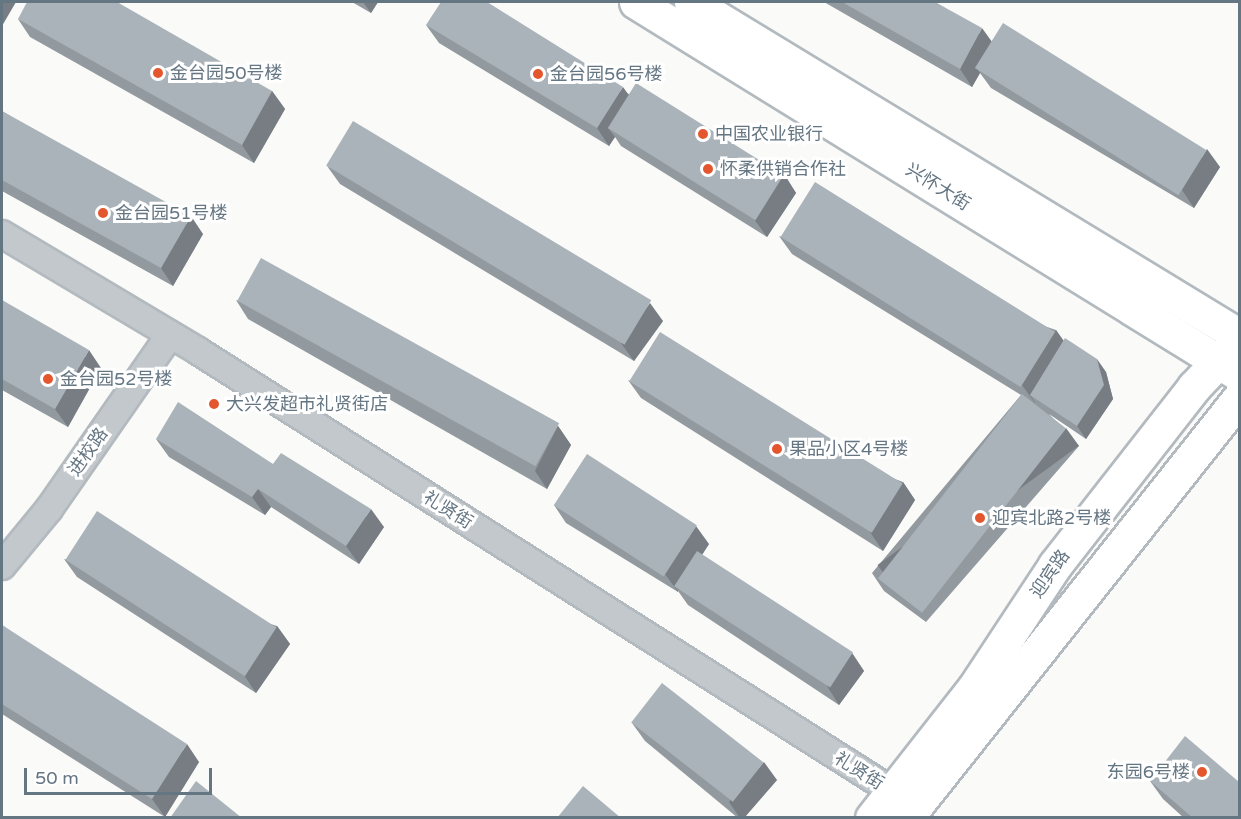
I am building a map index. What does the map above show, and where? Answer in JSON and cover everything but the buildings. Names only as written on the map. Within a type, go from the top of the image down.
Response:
[{"type":"main road","name":"兴怀大街","points":[[636,2],[1228,369]]},
{"type":"main road","name":"兴怀大街","points":[[691,2],[1239,338]]},
{"type":"main road","name":"迎宾路","points":[[899,804],[1055,565],[1194,387],[1228,369],[1239,338]]},
{"type":"main road","name":"迎宾路","points":[[872,818],[899,804],[1239,397]]},
{"type":"street","name":"礼贤街","points":[[2,234],[170,335],[899,804]]},
{"type":"street","name":"进校路","points":[[2,567],[49,509],[170,335]]},
{"type":"place","name":"金台园50号楼","points":[[158,73]]},
{"type":"place","name":"金台园56号楼","points":[[538,74]]},
{"type":"place","name":"中国农业银行","points":[[703,134]]},
{"type":"place","name":"怀柔供销合作社","points":[[708,169]]},
{"type":"place","name":"金台园51号楼","points":[[103,213]]},
{"type":"place","name":"金台园52号楼","points":[[48,379]]},
{"type":"place","name":"大兴发超市礼贤街店","points":[[214,404]]},
{"type":"place","name":"果品小区4号楼","points":[[777,449]]},
{"type":"place","name":"迎宾北路2号楼","points":[[980,518]]},
{"type":"place","name":"东园6号楼","points":[[1202,772]]}]
